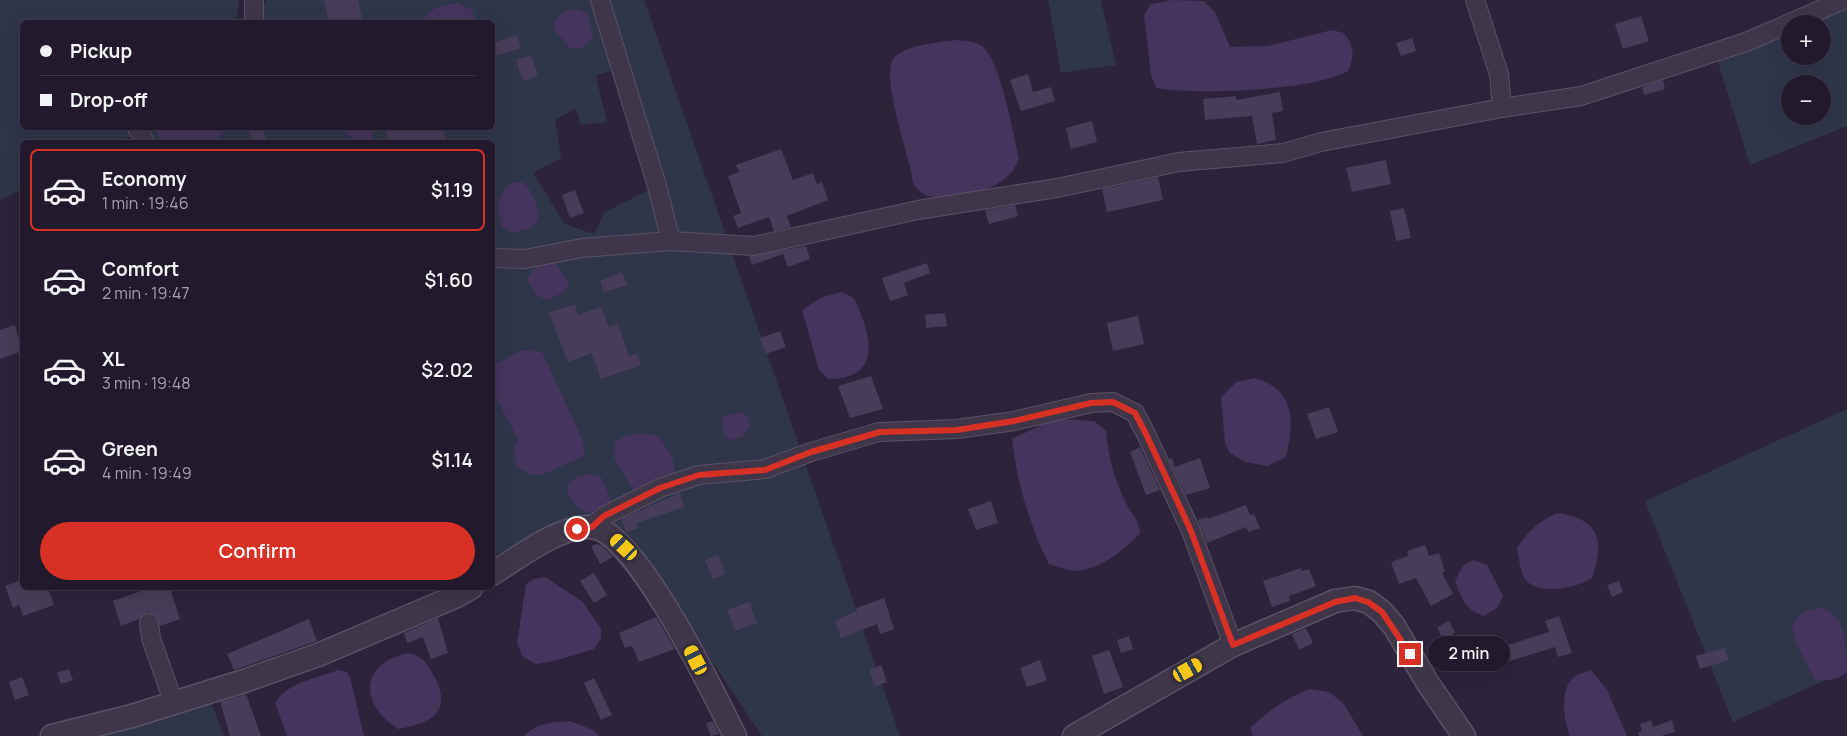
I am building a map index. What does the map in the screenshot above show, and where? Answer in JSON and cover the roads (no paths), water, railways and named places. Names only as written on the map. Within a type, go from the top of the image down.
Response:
[{"type":"street","points":[[254,0],[254,20]]},
{"type":"street","points":[[600,0],[657,186],[671,241]]},
{"type":"street","points":[[1475,0],[1499,74],[1502,108]]},
{"type":"street","points":[[495,258],[525,259],[582,248],[671,241],[754,246],[928,208],[1057,188],[1179,162],[1283,154],[1321,142],[1502,108],[1581,96],[1746,42],[1844,0]]},
{"type":"street","points":[[495,572],[561,534],[592,527],[604,516],[660,488],[699,475],[765,470],[811,452],[880,432],[957,430],[1014,421],[1091,403],[1113,402],[1135,413],[1146,434],[1191,531],[1233,645]]},
{"type":"street","points":[[592,527],[608,532],[624,547],[634,561],[688,644],[735,736]]},
{"type":"street","points":[[52,736],[174,704],[304,660],[461,590]]},
{"type":"street","points":[[1074,736],[1127,703],[1233,645],[1335,602],[1355,598],[1368,602],[1382,612],[1394,626],[1427,682],[1464,736]]},
{"type":"street","points":[[149,623],[151,638],[174,704]]}]
